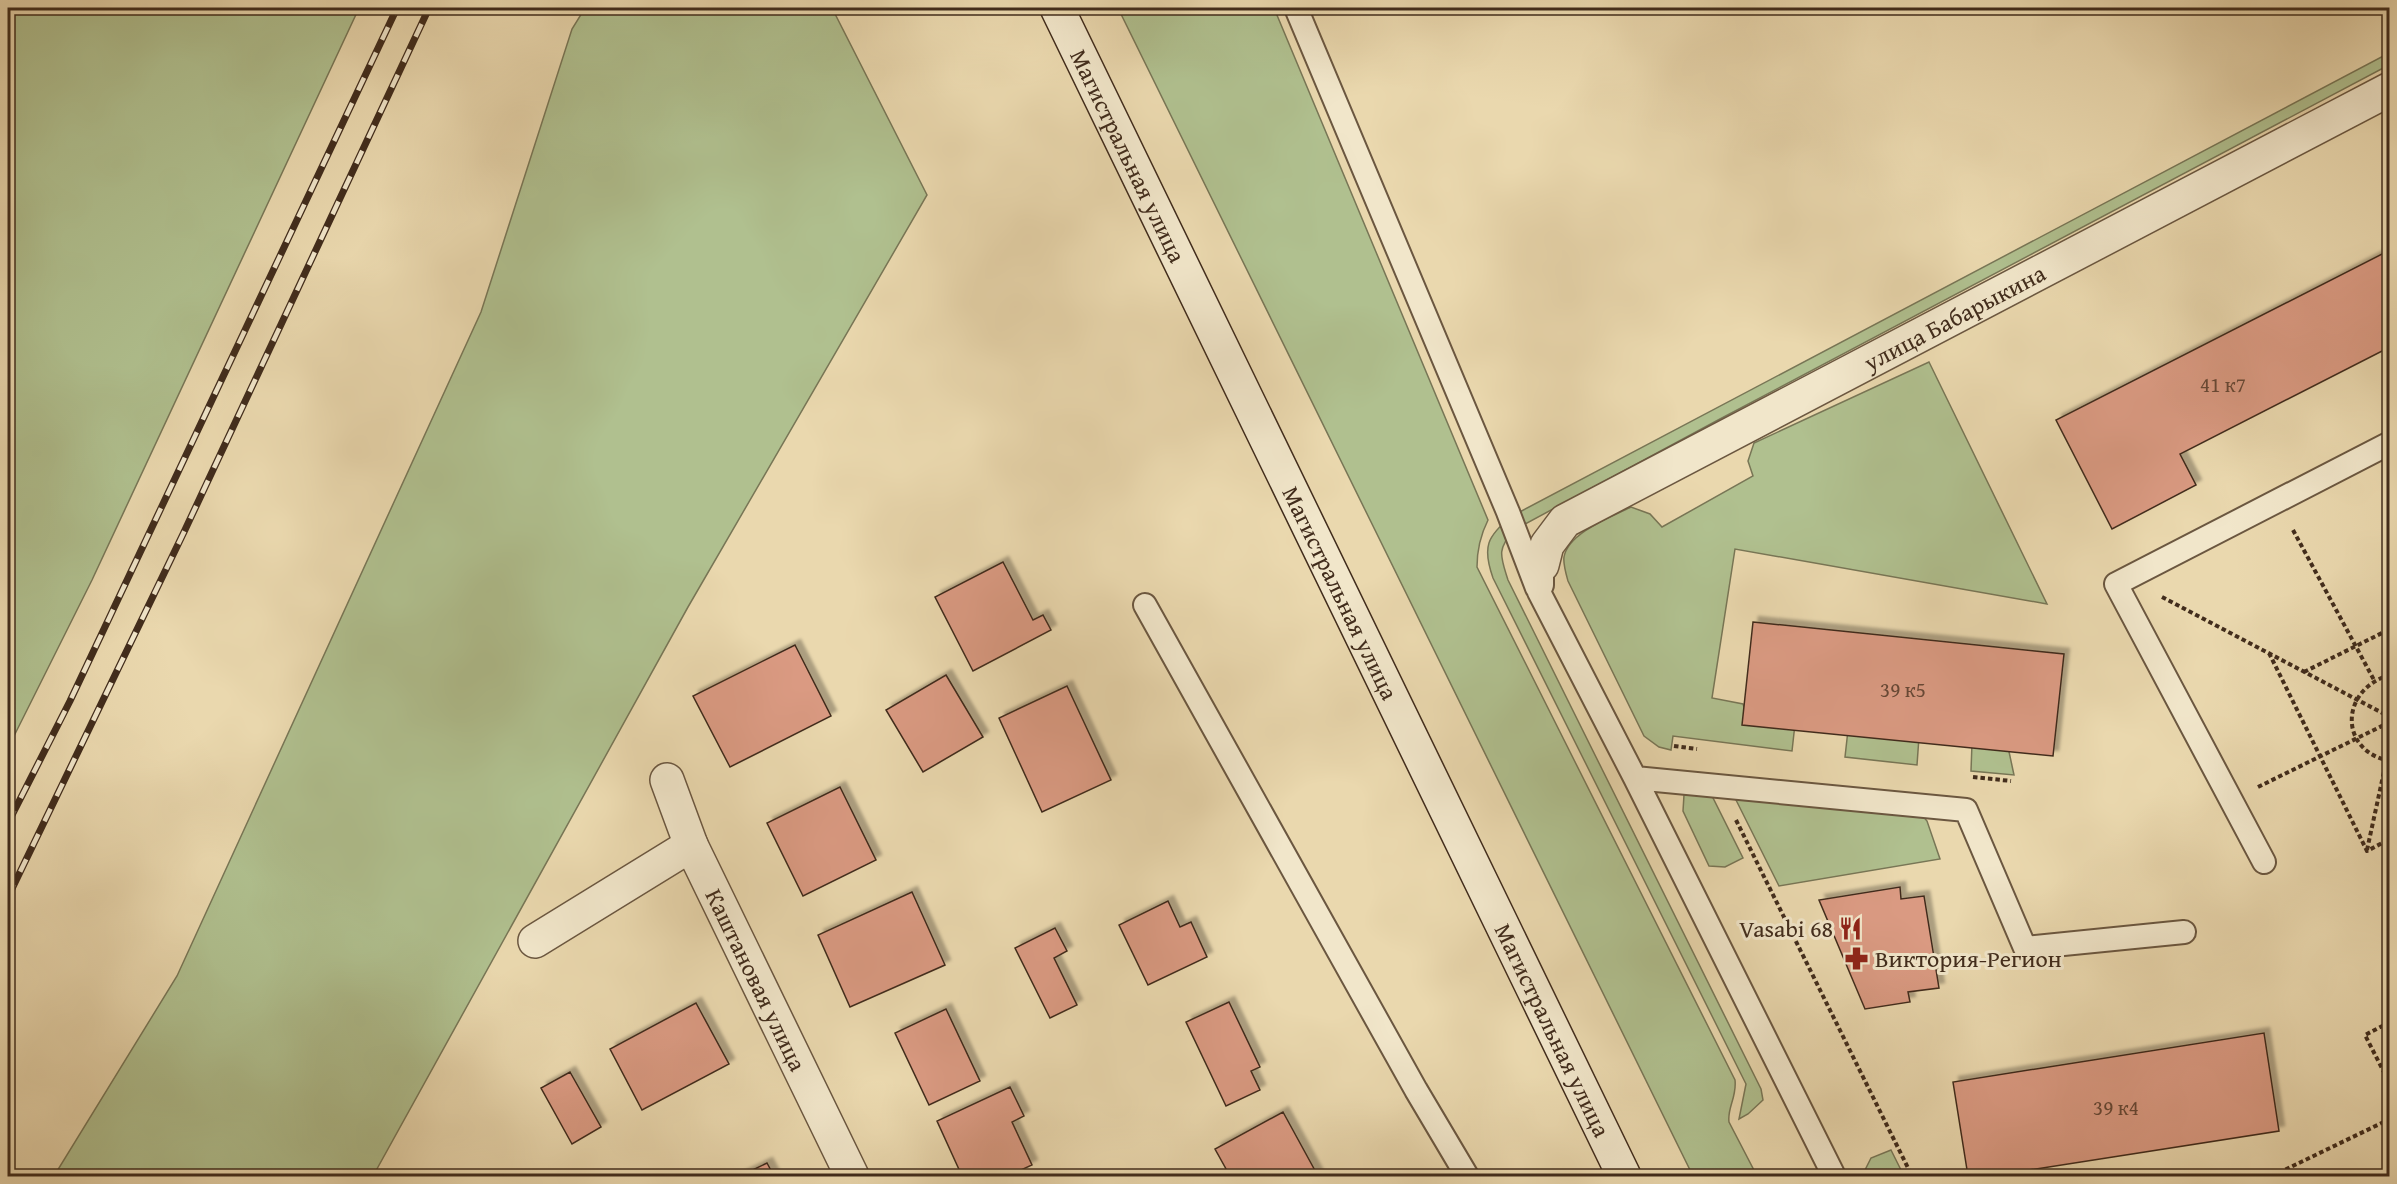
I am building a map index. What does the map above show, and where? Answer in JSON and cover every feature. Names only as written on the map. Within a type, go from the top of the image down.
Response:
[{"type":"street","name":"Магистральная улица","points":[[1057,8],[1624,1176]]},
{"type":"street","name":"улица Бабарыкина","points":[[1540,579],[1547,545],[1565,521],[2390,89]]},
{"type":"street","name":"Каштановая улица","points":[[668,780],[692,845],[852,1176]]},
{"type":"street","points":[[535,941],[692,845]]},
{"type":"lane","points":[[1296,8],[1508,512],[1635,778],[1834,1176]]},
{"type":"lane","points":[[2264,862],[2116,584],[2390,443]]},
{"type":"lane","points":[[1145,605],[1416,1090],[1467,1176]]},
{"type":"lane","points":[[1635,778],[1966,810],[2025,948],[2184,932]]},
{"type":"path","points":[[2277,501],[2374,680]]},
{"type":"path","points":[[2127,578],[2390,717]]},
{"type":"path","points":[[2303,672],[2390,629]]},
{"type":"path","points":[[2269,652],[2367,851]]},
{"type":"path","points":[[2388,761],[2378,759],[2365,750],[2357,739],[2352,721],[2353,705],[2361,690],[2374,680],[2390,675]]},
{"type":"path","points":[[2232,801],[2390,723]]},
{"type":"path","points":[[2367,851],[2390,744]]},
{"type":"path","points":[[1701,749],[1912,1176]]},
{"type":"path","points":[[2367,851],[2390,840]]},
{"type":"path","points":[[2390,1022],[2365,1035],[2390,1084]]},
{"type":"path","points":[[2271,1176],[2390,1119]]},
{"type":"green space","points":[[8,8],[359,8],[92,580],[8,748]]},
{"type":"green space","points":[[585,8],[832,8],[927,195],[688,607],[373,1176],[54,1176],[177,976],[481,312],[572,29]]},
{"type":"green space","points":[[1118,8],[1274,8],[1488,520],[1480,543],[1477,567],[1735,1080],[1729,1122],[1757,1176],[1693,1176]]},
{"type":"green space","points":[[2389,53],[2389,65],[1514,530],[1504,543],[1502,559],[1508,580],[1761,1089],[1763,1100],[1739,1119],[1746,1084],[1493,578],[1488,558],[1492,536],[1512,516]]},
{"type":"green space","points":[[1929,362],[2047,604],[1735,549],[1712,698],[1743,704],[1748,719],[1795,724],[1792,751],[1673,736],[1671,750],[1659,747],[1644,736],[1568,581],[1564,560],[1567,548],[1582,533],[1631,507],[1650,514],[1662,527],[1753,476],[1748,461],[1754,443]]},
{"type":"green space","points":[[1848,730],[1919,737],[1917,765],[1845,757]]},
{"type":"green space","points":[[1972,743],[2008,747],[2014,775],[1971,771]]},
{"type":"green space","points":[[1697,789],[1710,792],[1743,858],[1725,867],[1709,866],[1683,811],[1684,795]]},
{"type":"green space","points":[[1733,794],[1922,815],[1927,821],[1940,859],[1779,886]]},
{"type":"green space","points":[[1891,1150],[1904,1176],[1866,1176],[1864,1172],[1871,1158]]},
{"type":"building","points":[[2390,250],[2390,347],[2180,454],[2196,485],[2112,529],[2056,420]]},
{"type":"building","points":[[1003,562],[1033,620],[1043,615],[1051,630],[973,671],[935,597]]},
{"type":"building","points":[[1753,622],[2064,654],[2053,756],[1742,725]]},
{"type":"building","points":[[795,645],[831,716],[730,767],[693,696]]},
{"type":"building","points":[[946,675],[983,737],[923,772],[886,710]]},
{"type":"building","points":[[1067,686],[1111,780],[1042,812],[999,718]]},
{"type":"building","points":[[840,787],[876,860],[803,896],[767,823]]},
{"type":"building","points":[[1900,887],[1901,899],[1924,896],[1939,988],[1908,992],[1910,1002],[1865,1009],[1819,900]]},
{"type":"building","points":[[912,892],[945,965],[850,1007],[818,935]]},
{"type":"building","points":[[1168,901],[1180,927],[1191,922],[1207,957],[1148,985],[1119,925]]},
{"type":"building","points":[[1055,928],[1067,951],[1054,958],[1077,1005],[1050,1018],[1015,948]]},
{"type":"building","points":[[1229,1002],[1260,1067],[1251,1071],[1260,1090],[1226,1106],[1186,1022]]},
{"type":"building","points":[[696,1003],[729,1064],[642,1110],[610,1049]]},
{"type":"building","points":[[946,1009],[980,1081],[929,1105],[895,1033]]},
{"type":"building","points":[[2264,1033],[2279,1131],[1991,1176],[1968,1176],[1953,1082]]},
{"type":"building","points":[[570,1072],[601,1127],[572,1144],[541,1088]]},
{"type":"building","points":[[1010,1087],[1024,1116],[1012,1122],[1032,1165],[1008,1176],[962,1176],[937,1121]]},
{"type":"building","points":[[1283,1112],[1318,1176],[1230,1176],[1215,1149]]},
{"type":"building","points":[[767,1163],[774,1176],[740,1176]]},
{"type":"railway","points":[[8,823],[70,701],[397,8]]},
{"type":"railway","points":[[8,897],[184,532],[429,8]]},
{"type":"place","name":"Vasabi 68","points":[[1851,928]]},
{"type":"place","name":"Виктория-Регион","points":[[1857,958]]}]
